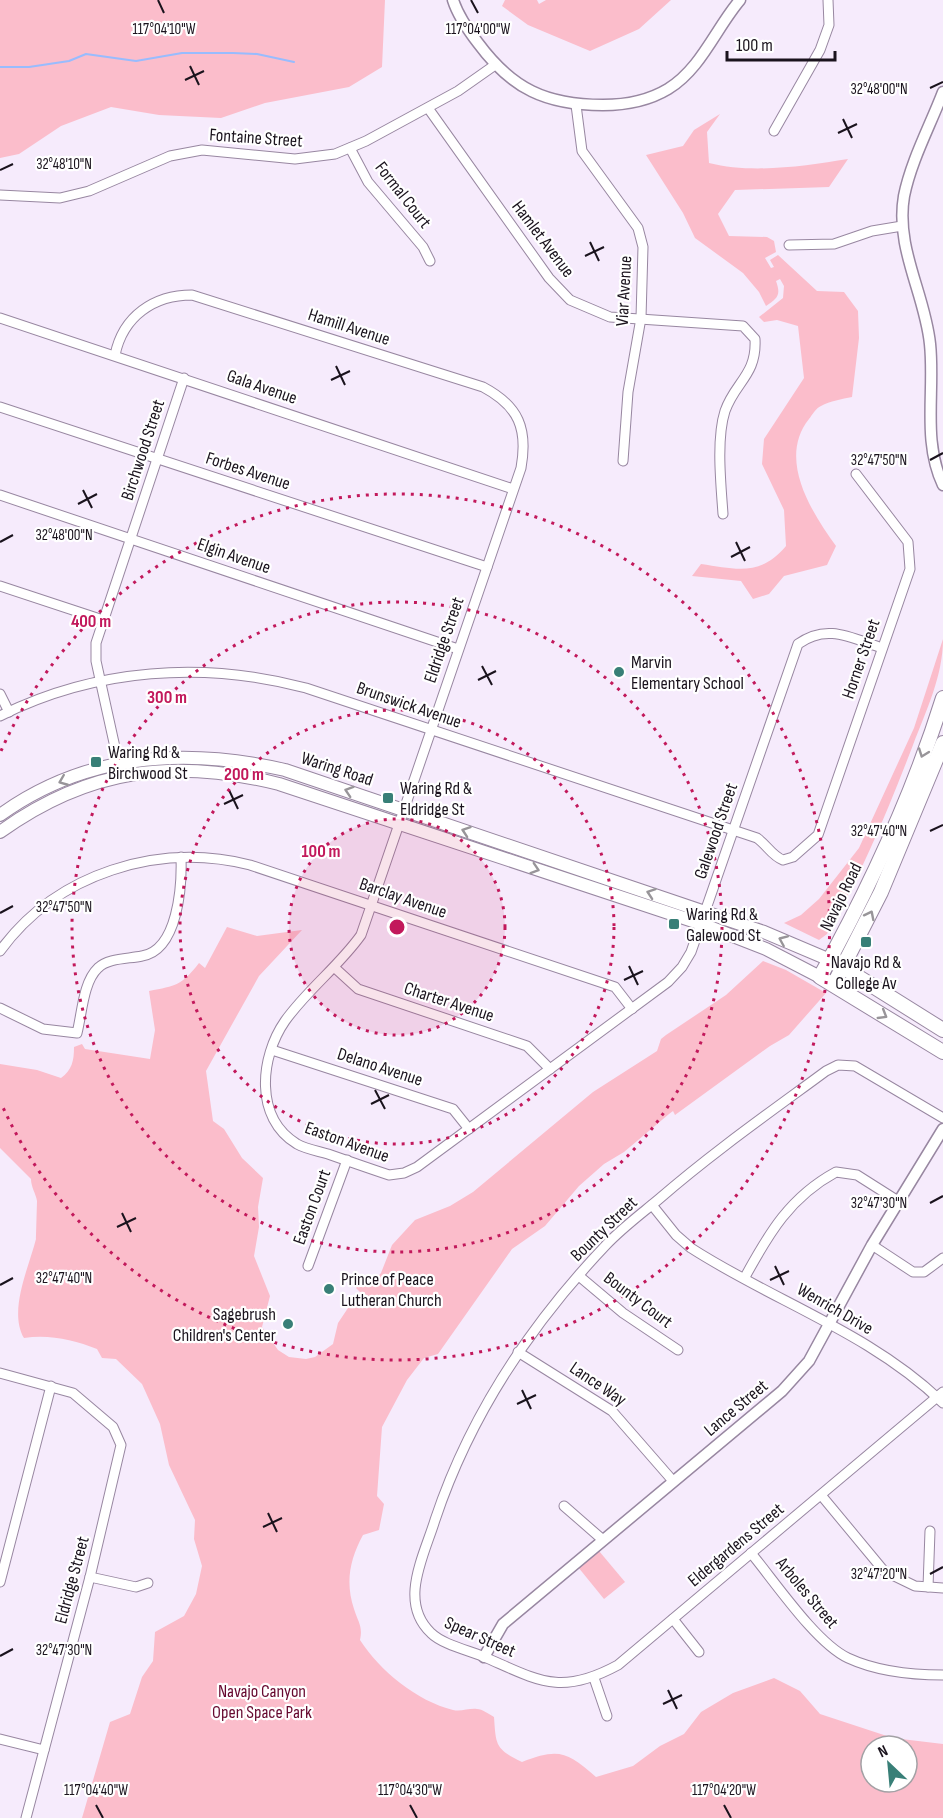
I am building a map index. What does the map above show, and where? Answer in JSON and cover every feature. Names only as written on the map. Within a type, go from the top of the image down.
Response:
[{"type":"main road","name":"Navajo Road","points":[[820,977],[867,886],[916,773],[943,698]]},
{"type":"main road","name":"Navajo Road","points":[[834,984],[881,892],[943,743]]},
{"type":"main road","name":"Waring Road","points":[[0,815],[48,787],[119,769],[154,757],[207,756],[250,762],[285,770],[706,912],[830,960]]},
{"type":"main road","name":"Waring Road","points":[[0,832],[53,800],[119,769],[207,770],[241,774],[279,784],[702,924],[766,949],[820,977]]},
{"type":"main road","points":[[830,960],[943,1030]]},
{"type":"main road","points":[[820,977],[943,1052]]},
{"type":"street","points":[[453,0],[465,26],[495,65],[533,93],[576,105],[619,105],[642,100],[669,88],[694,65],[740,0]]},
{"type":"street","points":[[774,131],[820,50],[829,25],[828,0]]},
{"type":"street","name":"Fontaine Street","points":[[0,195],[60,198],[89,191],[170,156],[202,150],[314,159],[351,148],[428,108],[495,65]]},
{"type":"street","points":[[943,92],[909,177],[904,197],[902,226],[930,343],[931,440],[935,468],[943,485]]},
{"type":"street","name":"Viar Avenue","points":[[576,105],[582,151],[638,228],[644,247],[641,318],[628,392],[623,461]]},
{"type":"street","name":"Hamlet Avenue","points":[[428,108],[549,278],[570,300],[610,317],[743,326],[755,339],[751,370],[734,394],[723,423],[721,472],[723,514]]},
{"type":"street","name":"Formal Court","points":[[351,148],[368,182],[423,247],[430,261]]},
{"type":"street","points":[[789,244],[834,244],[872,231],[902,226]]},
{"type":"street","name":"Hamill Avenue","points":[[115,355],[118,342],[141,309],[177,295],[192,295],[483,387],[507,402],[522,428],[525,448],[513,489]]},
{"type":"street","name":"Gala Avenue","points":[[0,318],[513,489]]},
{"type":"street","name":"Birchwood Street","points":[[119,769],[100,681],[96,643],[184,378]]},
{"type":"street","name":"Forbes Avenue","points":[[0,407],[487,567]]},
{"type":"street","name":"Horner Street","points":[[793,857],[818,835],[911,561],[908,542],[856,474]]},
{"type":"street","name":"Eldridge Street","points":[[272,1050],[277,1034],[286,1019],[335,968],[362,935],[513,489]]},
{"type":"street","name":"Elgin Avenue","points":[[0,495],[458,649]]},
{"type":"street","points":[[0,586],[103,620]]},
{"type":"street","name":"Galewood Street","points":[[417,1167],[668,982],[682,968],[702,924],[798,644],[811,635],[825,632],[882,648]]},
{"type":"street","name":"Brunswick Avenue","points":[[4,714],[45,697],[100,681],[177,672],[253,676],[306,688],[757,838],[783,861],[793,857]]},
{"type":"street","points":[[0,694],[4,714]]},
{"type":"street","points":[[0,1008],[43,1029],[77,1033],[89,983],[97,969],[107,962],[150,954],[165,941],[179,899],[181,857]]},
{"type":"street","name":"Barclay Avenue","points":[[0,951],[34,914],[82,882],[123,866],[181,857],[213,858],[244,863],[615,987],[632,1008]]},
{"type":"street","name":"Charter Avenue","points":[[335,968],[358,989],[527,1046],[550,1069]]},
{"type":"street","name":"Delano Avenue","points":[[272,1050],[453,1109],[469,1129]]},
{"type":"street","name":"Easton Avenue","points":[[272,1050],[264,1082],[272,1118],[284,1134],[298,1145],[389,1175],[404,1173],[417,1167]]},
{"type":"street","name":"Bounty Street","points":[[414,1585],[447,1486],[469,1435],[518,1352],[579,1276],[608,1244],[652,1204],[701,1163],[837,1065],[855,1066],[943,1118]]},
{"type":"street","name":"Lance Street","points":[[484,1657],[503,1624],[800,1373],[872,1245],[943,1129]]},
{"type":"street","name":"Easton Court","points":[[308,1266],[347,1160]]},
{"type":"street","points":[[745,1277],[771,1229],[801,1197],[836,1172],[857,1175],[898,1202]]},
{"type":"street","name":"Wenrich Drive","points":[[652,1204],[676,1235],[691,1248],[830,1323],[941,1397]]},
{"type":"street","points":[[872,1245],[913,1272],[929,1270],[943,1258]]},
{"type":"street","name":"Bounty Court","points":[[579,1276],[623,1313],[678,1350]]},
{"type":"street","name":"Lance Way","points":[[518,1352],[612,1411],[673,1480]]},
{"type":"street","points":[[0,1373],[51,1386],[0,1582]]},
{"type":"street","name":"Eldridge Street","points":[[26,1818],[121,1454],[119,1437],[113,1427],[79,1397],[51,1386]]},
{"type":"street","name":"Eldergardens Street","points":[[533,1678],[564,1683],[594,1678],[618,1665],[941,1397]]},
{"type":"street","points":[[821,1495],[884,1571],[894,1578],[915,1586],[943,1588]]},
{"type":"street","points":[[564,1506],[603,1540]]},
{"type":"street","points":[[928,1587],[930,1531]]},
{"type":"street","name":"Arboles Street","points":[[752,1553],[823,1639],[846,1657],[866,1665],[918,1675],[943,1675]]},
{"type":"street","points":[[90,1577],[136,1587],[148,1583]]},
{"type":"street","name":"Spear Street","points":[[414,1585],[416,1611],[432,1635],[533,1678]]},
{"type":"street","points":[[673,1619],[699,1652]]},
{"type":"street","points":[[594,1678],[607,1716]]},
{"type":"street","points":[[0,1739],[44,1750]]},
{"type":"green space","points":[[0,0],[385,0],[382,67],[349,87],[265,103],[221,118],[159,115],[111,107],[61,126],[19,154],[0,158]]},
{"type":"green space","points":[[505,0],[537,0],[539,4],[546,0],[671,0],[639,29],[590,51],[528,25],[502,6]]},
{"type":"green space","points":[[720,114],[707,132],[709,163],[761,168],[848,159],[829,187],[735,190],[718,214],[729,236],[767,237],[774,241],[776,252],[765,258],[771,268],[774,267],[770,260],[778,255],[817,291],[844,292],[858,311],[859,338],[852,397],[832,401],[817,408],[800,435],[796,451],[797,468],[808,502],[836,546],[827,565],[784,576],[769,594],[753,599],[741,581],[692,576],[701,564],[736,569],[757,567],[767,563],[786,546],[784,510],[762,464],[764,439],[804,378],[798,326],[777,320],[764,322],[759,317],[783,298],[784,286],[780,279],[776,281],[777,296],[766,306],[759,292],[743,273],[695,238],[683,213],[646,155],[683,146],[694,130]]},
{"type":"green space","points":[[943,639],[940,666],[933,693],[894,793],[852,888],[827,934],[819,940],[784,923],[801,915],[819,899],[859,848],[914,728]]},
{"type":"green space","name":"Navajo Canyon Open Space Park","points":[[227,927],[257,936],[302,930],[259,976],[206,1071],[213,1121],[224,1129],[242,1158],[263,1178],[254,1256],[270,1296],[262,1327],[278,1350],[289,1357],[306,1359],[315,1357],[333,1344],[338,1323],[352,1302],[362,1294],[356,1288],[361,1282],[372,1283],[381,1273],[392,1245],[415,1220],[450,1206],[473,1192],[593,1092],[657,1051],[661,1039],[726,995],[763,961],[786,970],[826,993],[789,1035],[770,1046],[675,1115],[673,1111],[579,1186],[545,1226],[512,1249],[438,1354],[424,1358],[407,1380],[382,1427],[377,1496],[384,1504],[379,1530],[363,1535],[352,1562],[349,1580],[351,1599],[360,1627],[360,1640],[378,1663],[400,1683],[426,1700],[453,1710],[479,1709],[494,1717],[495,1734],[499,1745],[522,1762],[545,1755],[562,1754],[596,1777],[633,1766],[660,1746],[684,1734],[701,1712],[733,1693],[774,1678],[800,1691],[820,1714],[881,1734],[859,1734],[859,1794],[919,1794],[919,1741],[943,1744],[943,1818],[82,1818],[110,1722],[130,1714],[142,1677],[153,1661],[155,1632],[184,1616],[196,1594],[202,1566],[194,1539],[195,1520],[169,1465],[160,1424],[142,1384],[116,1359],[102,1358],[97,1349],[61,1339],[24,1338],[18,1315],[19,1302],[36,1239],[37,1201],[31,1179],[0,1148],[0,1064],[37,1070],[61,1078],[72,1065],[74,1047],[82,1044],[85,1049],[150,1059],[155,1030],[149,991],[178,983],[188,976],[199,963],[205,968]]},
{"type":"green space","points":[[599,1551],[625,1582],[604,1599],[578,1567]]},
{"type":"waterway","points":[[0,67],[29,67],[69,61],[86,54],[136,61],[182,53],[233,53],[257,54],[294,62]]},
{"type":"place","name":"Marvin Elementary School","points":[[619,672]]},
{"type":"place","name":"Waring Rd & Birchwood St","points":[[96,762]]},
{"type":"place","name":"Waring Rd & Eldridge St","points":[[388,798]]},
{"type":"place","name":"Waring Rd & Galewood St","points":[[674,924]]},
{"type":"place","name":"Navajo Rd & College Av","points":[[866,942]]},
{"type":"place","name":"Prince of Peace Lutheran Church","points":[[329,1289]]},
{"type":"place","name":"Sagebrush Children's Center","points":[[288,1324]]}]
